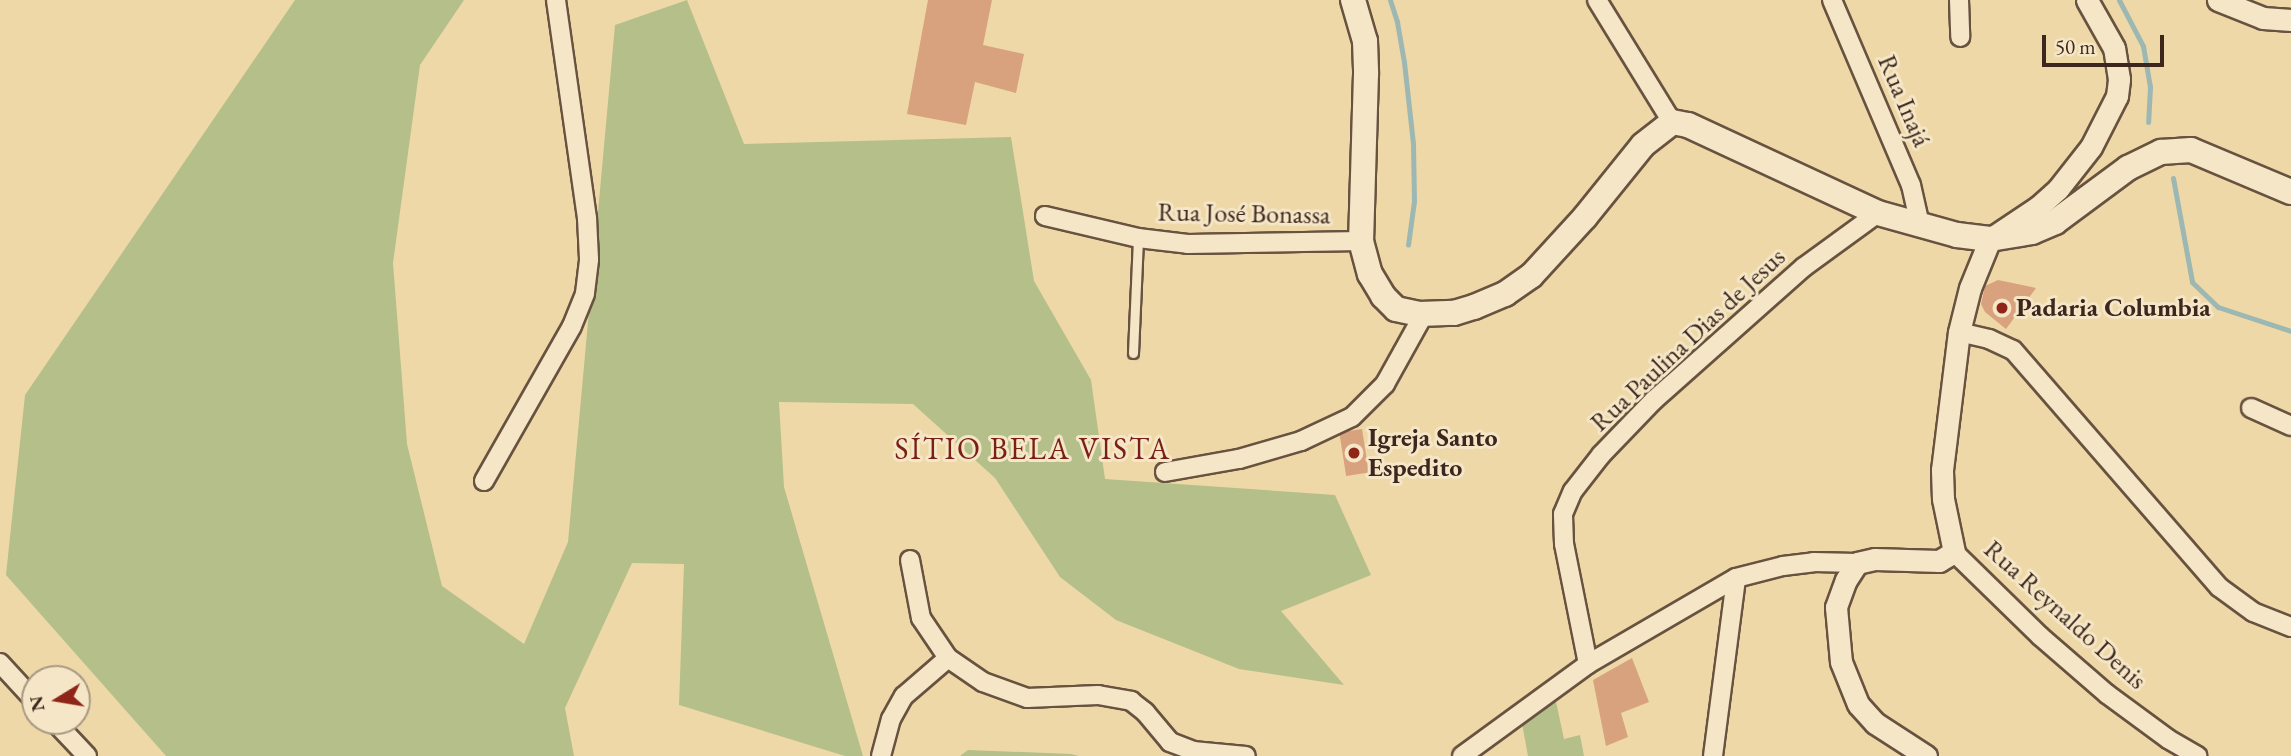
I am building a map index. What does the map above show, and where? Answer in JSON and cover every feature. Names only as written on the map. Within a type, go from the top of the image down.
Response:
[{"type":"main road","points":[[1353,0],[1365,41],[1367,74],[1361,241],[1370,274],[1383,296],[1396,309],[1424,314],[1454,313],[1505,294],[1531,276],[1585,217],[1643,145],[1671,122],[1688,125],[1878,213],[1920,225],[1990,239],[2032,232],[2055,222],[2128,168],[2161,152],[2191,150],[2291,192]]},
{"type":"street","points":[[484,481],[572,326],[584,293],[589,259],[587,218],[556,0]]},
{"type":"street","points":[[1597,0],[1671,122]]},
{"type":"street","points":[[1959,0],[1960,37]]},
{"type":"street","points":[[1990,239],[2038,207],[2058,189],[2091,147],[2117,96],[2119,79],[2114,48],[2087,0]]},
{"type":"street","points":[[2218,0],[2263,18],[2291,20]]},
{"type":"street","name":"Rua Inajá","points":[[1837,5],[1911,185],[1920,225]]},
{"type":"street","name":"Rua Paulina Dias de Jesus","points":[[1588,664],[1563,544],[1563,514],[1573,491],[1601,455],[1654,400],[1804,267],[1878,213]]},
{"type":"street","name":"Rua José Bonassa","points":[[1045,216],[1138,238],[1188,244],[1361,241]]},
{"type":"street","name":"Rua Reynaldo Denis","points":[[1990,239],[1970,288],[1959,332],[1942,470],[1943,499],[1954,552],[2039,636],[2107,694],[2168,739],[2198,756]]},
{"type":"street","points":[[1165,472],[1239,458],[1301,441],[1352,417],[1385,384],[1424,314]]},
{"type":"street","points":[[1959,332],[1989,339],[2013,351],[2219,587],[2253,612],[2291,627]]},
{"type":"street","points":[[2251,408],[2291,426]]},
{"type":"street","points":[[1462,756],[1588,664],[1736,578],[1793,564],[1857,563],[1875,559],[1939,561],[1954,552]]},
{"type":"street","points":[[910,560],[921,618],[948,658],[983,682],[1027,698],[1098,695],[1131,701],[1145,712],[1170,742],[1193,751],[1246,756]]},
{"type":"street","points":[[1857,563],[1846,580],[1836,607],[1837,636],[1847,683],[1858,704],[1875,723],[1926,756]]},
{"type":"street","points":[[1713,756],[1736,578]]},
{"type":"street","points":[[881,756],[891,719],[904,696],[948,658]]},
{"type":"street","points":[[0,663],[21,686]]},
{"type":"street","points":[[67,735],[87,756]]},
{"type":"lane","points":[[1133,353],[1138,238]]},
{"type":"green space","points":[[295,0],[464,0],[420,65],[393,263],[407,444],[442,586],[524,644],[568,542],[615,25],[687,0],[744,144],[1011,137],[1034,281],[1091,380],[1105,479],[1335,495],[1371,575],[1281,611],[1344,685],[1239,669],[1116,620],[1060,577],[995,478],[913,404],[779,402],[784,487],[863,756],[845,756],[679,705],[684,564],[632,563],[565,708],[574,756],[166,756],[91,671],[91,665],[86,665],[6,575],[25,395]]},
{"type":"green space","points":[[1555,697],[1564,739],[1580,735],[1584,756],[1528,756],[1521,718]]},
{"type":"green space","points":[[968,750],[1071,754],[1079,756],[960,756]]},
{"type":"building","points":[[928,0],[992,0],[983,45],[1024,54],[1016,93],[975,82],[966,125],[907,114]]},
{"type":"building","name":"Padaria Columbia","points":[[1998,280],[2036,288],[2006,329],[1985,312],[1981,304],[1985,286]]},
{"type":"building","name":"Igreja Santo Espedito","points":[[1362,429],[1369,472],[1346,476],[1339,433]]},
{"type":"building","points":[[1632,658],[1649,702],[1621,713],[1628,737],[1606,746],[1593,680]]},
{"type":"waterway","points":[[1390,0],[1404,62],[1413,144],[1414,201],[1408,245]]},
{"type":"waterway","points":[[2119,0],[2143,46],[2150,87],[2148,122]]},
{"type":"waterway","points":[[2173,178],[2192,282],[2218,307],[2291,331]]},
{"type":"place","name":"Padaria Columbia","points":[[2002,308]]},
{"type":"place","name":"Igreja Santo Espedito","points":[[1354,453]]},
{"type":"district","name":"SÍTIO BELA VISTA","points":[[1033,449]]}]
